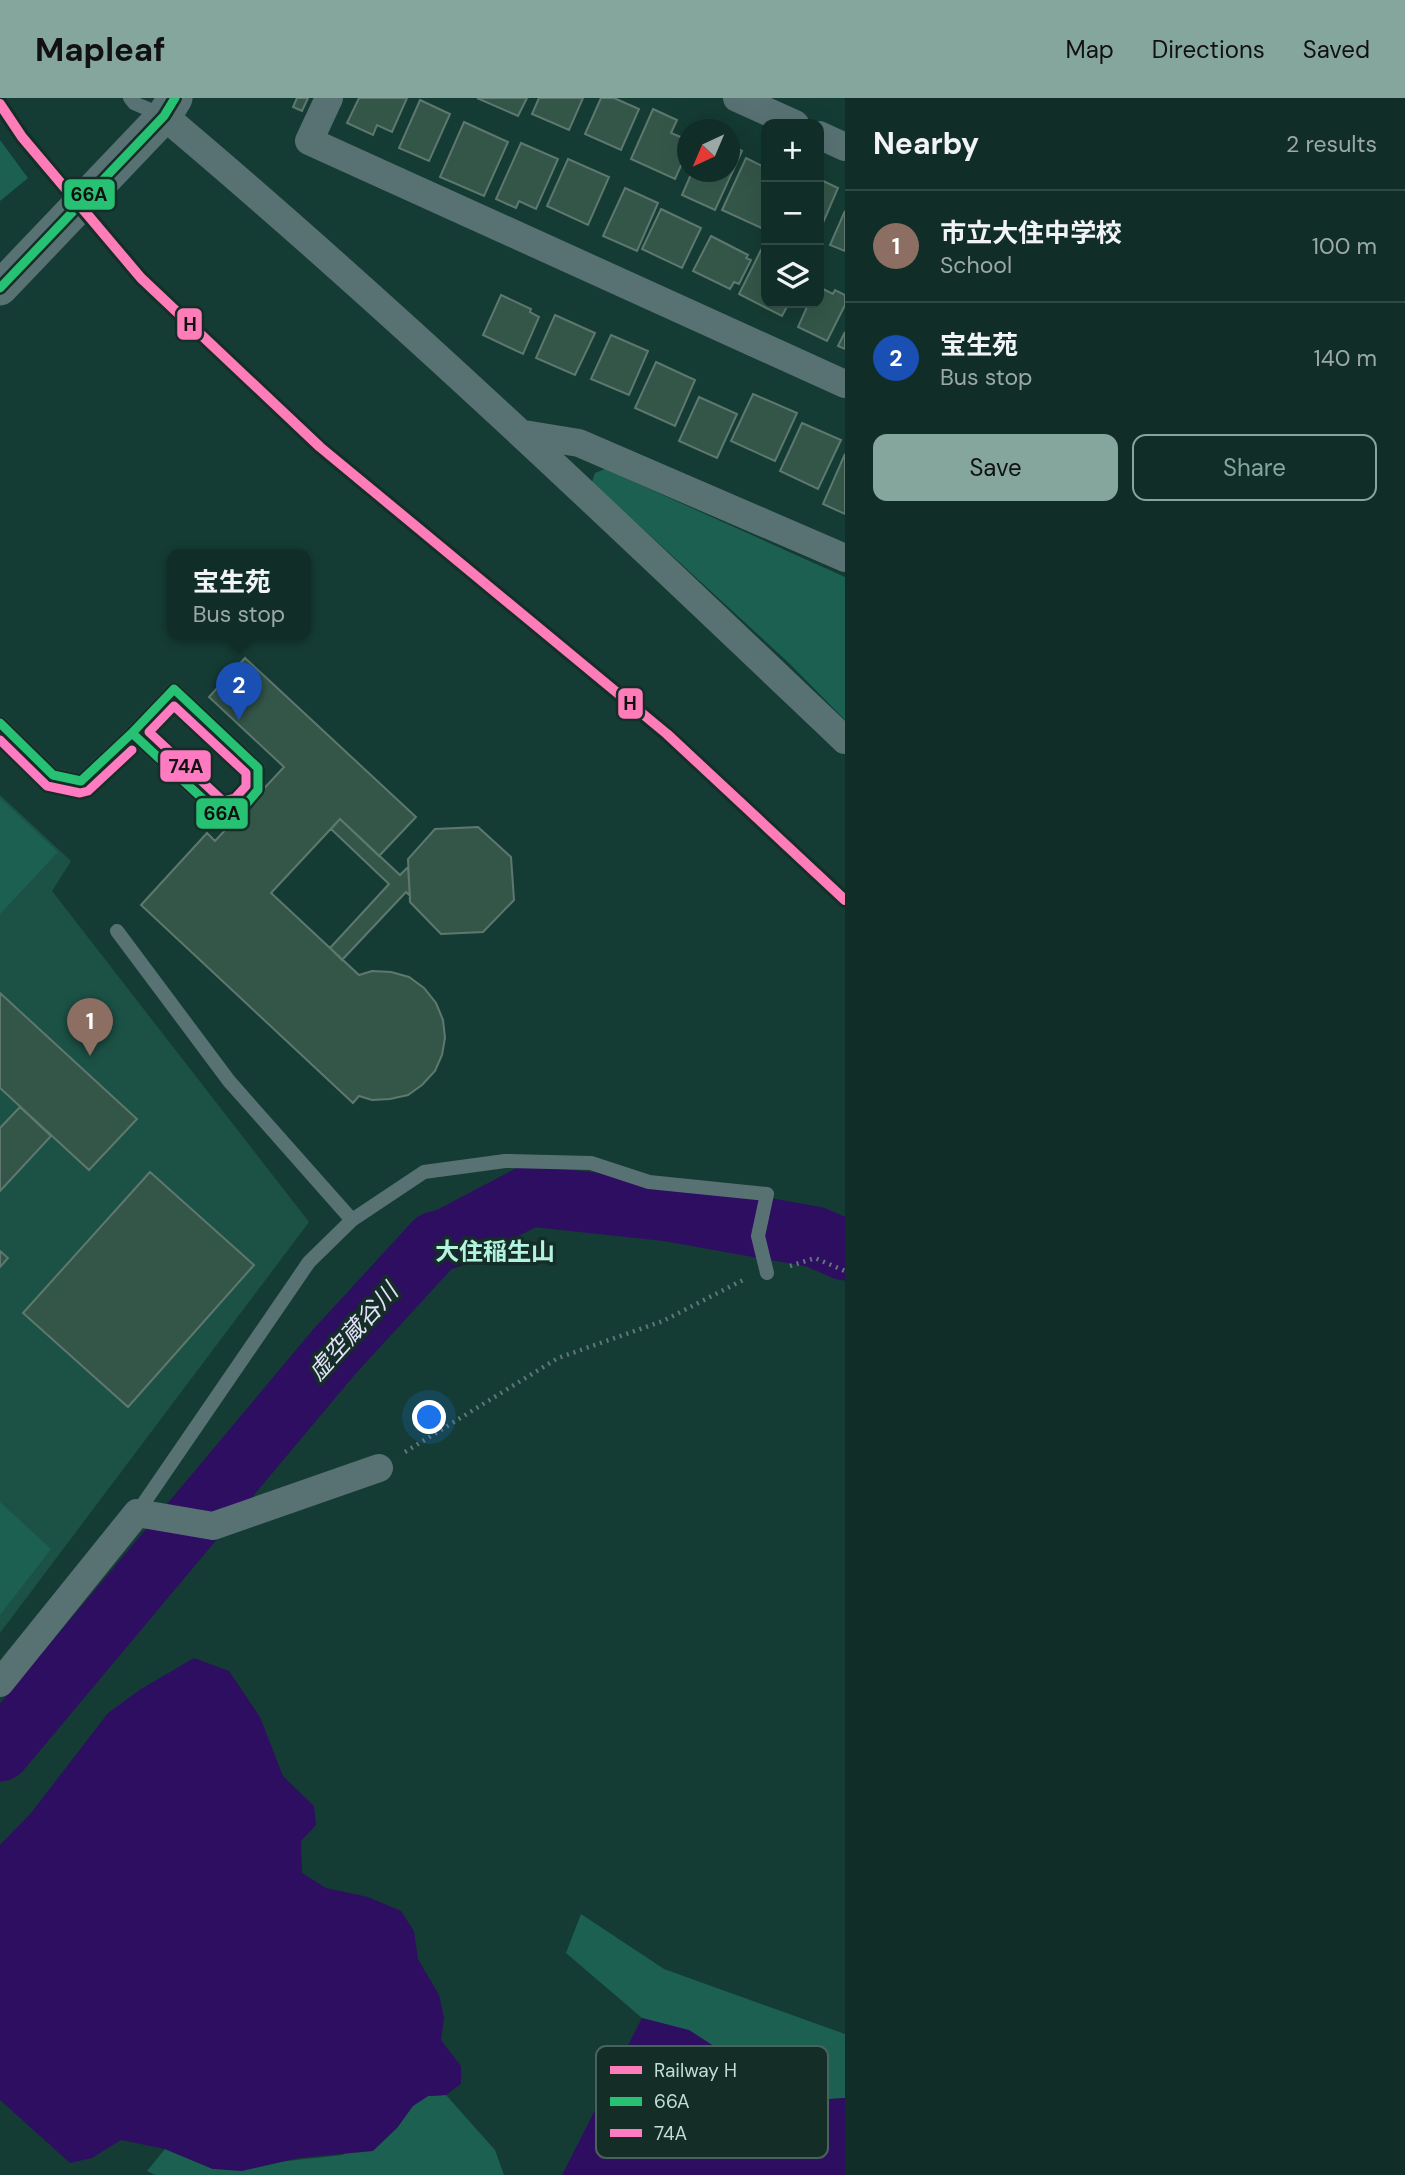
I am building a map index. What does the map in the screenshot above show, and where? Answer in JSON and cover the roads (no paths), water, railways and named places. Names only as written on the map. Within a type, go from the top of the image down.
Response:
[{"type":"street","points":[[329,98],[309,141],[845,384]]},
{"type":"street","points":[[737,98],[784,119]]},
{"type":"street","points":[[11,276],[170,107],[261,198],[524,435],[845,740]]},
{"type":"street","points":[[824,137],[845,147]]},
{"type":"street","points":[[524,435],[579,443],[845,558]]},
{"type":"street","points":[[0,1683],[137,1513],[213,1526],[379,1468]]},
{"type":"lane","points":[[130,98],[134,103],[170,107]]},
{"type":"lane","points":[[0,723],[53,775],[81,781],[174,689],[258,768],[258,790],[242,809],[219,814],[132,733]]},
{"type":"lane","points":[[117,931],[229,1081],[352,1220]]},
{"type":"lane","points":[[137,1513],[309,1262],[352,1220],[424,1172],[505,1161],[591,1163],[649,1182],[767,1194],[758,1236],[767,1273]]},
{"type":"waterway","name":"虚空蔵谷川","points":[[0,1751],[334,1352],[435,1242],[449,1238],[529,1196],[669,1211],[815,1237],[845,1250]]},
{"type":"rail line","name":"H","points":[[0,104],[22,137],[141,278],[320,447],[667,734],[845,900]]},
{"type":"place","name":"宝生苑","points":[[239,720]]},
{"type":"place","name":"市立大住中学校","points":[[90,1056]]},
{"type":"district","name":"大住稲生山","points":[[495,1252]]}]
